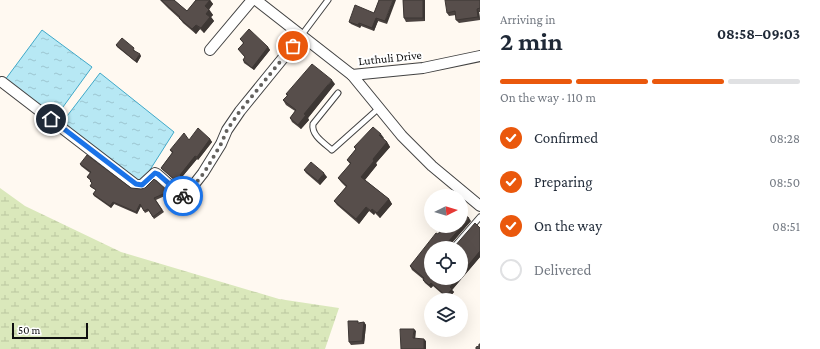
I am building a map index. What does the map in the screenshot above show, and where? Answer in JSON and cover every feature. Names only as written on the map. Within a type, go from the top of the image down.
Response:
[{"type":"street","points":[[210,50],[252,0]]},
{"type":"street","name":"Luthuli Drive","points":[[256,0],[352,75],[423,68],[480,56]]},
{"type":"street","points":[[2,82],[136,184],[142,185],[155,173],[182,196],[184,196],[204,173],[221,144],[227,130],[240,111],[301,36]]},
{"type":"street","points":[[352,75],[402,136],[432,166],[480,206]]},
{"type":"lane","points":[[301,36],[328,0]]},
{"type":"lane","points":[[338,93],[313,124],[312,128],[313,133],[332,150],[379,108]]},
{"type":"lane","points":[[459,241],[480,217]]},
{"type":"green space","points":[[0,188],[25,206],[121,252],[279,299],[339,308],[325,349],[0,349]]},
{"type":"water","points":[[42,30],[92,67],[55,118],[5,80]]},
{"type":"water","points":[[100,73],[174,132],[141,184],[61,124]]},
{"type":"building","points":[[161,0],[174,0],[187,11],[196,0],[210,0],[205,6],[209,10],[206,14],[210,17],[201,28],[196,25],[192,29]]},
{"type":"building","points":[[379,0],[393,0],[385,21],[376,18],[372,28],[359,23],[358,25],[349,22],[355,5],[374,13]]},
{"type":"building","points":[[403,0],[423,0],[423,18],[404,18]]},
{"type":"building","points":[[445,0],[480,0],[480,8],[477,9],[478,17],[456,20],[455,11],[447,13]]},
{"type":"building","points":[[249,29],[268,47],[252,68],[243,60],[245,57],[238,49],[244,43],[240,39]]},
{"type":"building","points":[[122,38],[134,48],[133,50],[140,54],[135,61],[116,45]]},
{"type":"building","points":[[312,64],[332,80],[304,114],[306,115],[298,125],[290,118],[296,110],[283,100],[288,95],[286,94]]},
{"type":"building","points":[[373,127],[387,142],[361,177],[389,199],[377,213],[366,207],[356,219],[334,201],[347,186],[338,178],[351,163],[347,160],[356,149],[354,147]]},
{"type":"building","points":[[198,128],[210,139],[197,157],[195,156],[180,175],[181,176],[177,182],[161,168],[173,152],[170,150],[184,133],[189,140]]},
{"type":"building","points":[[87,155],[131,188],[145,188],[154,179],[168,192],[154,198],[162,210],[153,217],[148,209],[144,211],[140,204],[136,212],[113,202],[110,206],[93,194],[96,190],[90,186],[92,183],[90,181],[91,180],[87,177],[91,172],[80,164]]},
{"type":"building","points":[[311,162],[324,173],[318,181],[304,170]]},
{"type":"building","points":[[475,223],[480,228],[480,251],[468,266],[468,241],[459,241],[468,233]]},
{"type":"building","points":[[436,233],[456,233],[449,241],[430,241]]},
{"type":"building","points":[[424,248],[424,278],[410,266]]},
{"type":"building","points":[[433,285],[452,285],[450,287],[452,289],[449,293],[443,293]]},
{"type":"building","points":[[348,321],[358,321],[358,323],[364,322],[362,341],[349,342]]},
{"type":"building","points":[[400,329],[414,329],[413,338],[424,339],[424,349],[401,349]]},
{"type":"building","points":[[479,344],[480,349],[476,349],[476,347],[479,346]]},
{"type":"way so far","points":[[183,196],[187,194],[204,173],[221,144],[227,130],[240,111],[293,46]]},
{"type":"route","points":[[51,119],[136,184],[142,185],[155,173],[183,196]]}]
